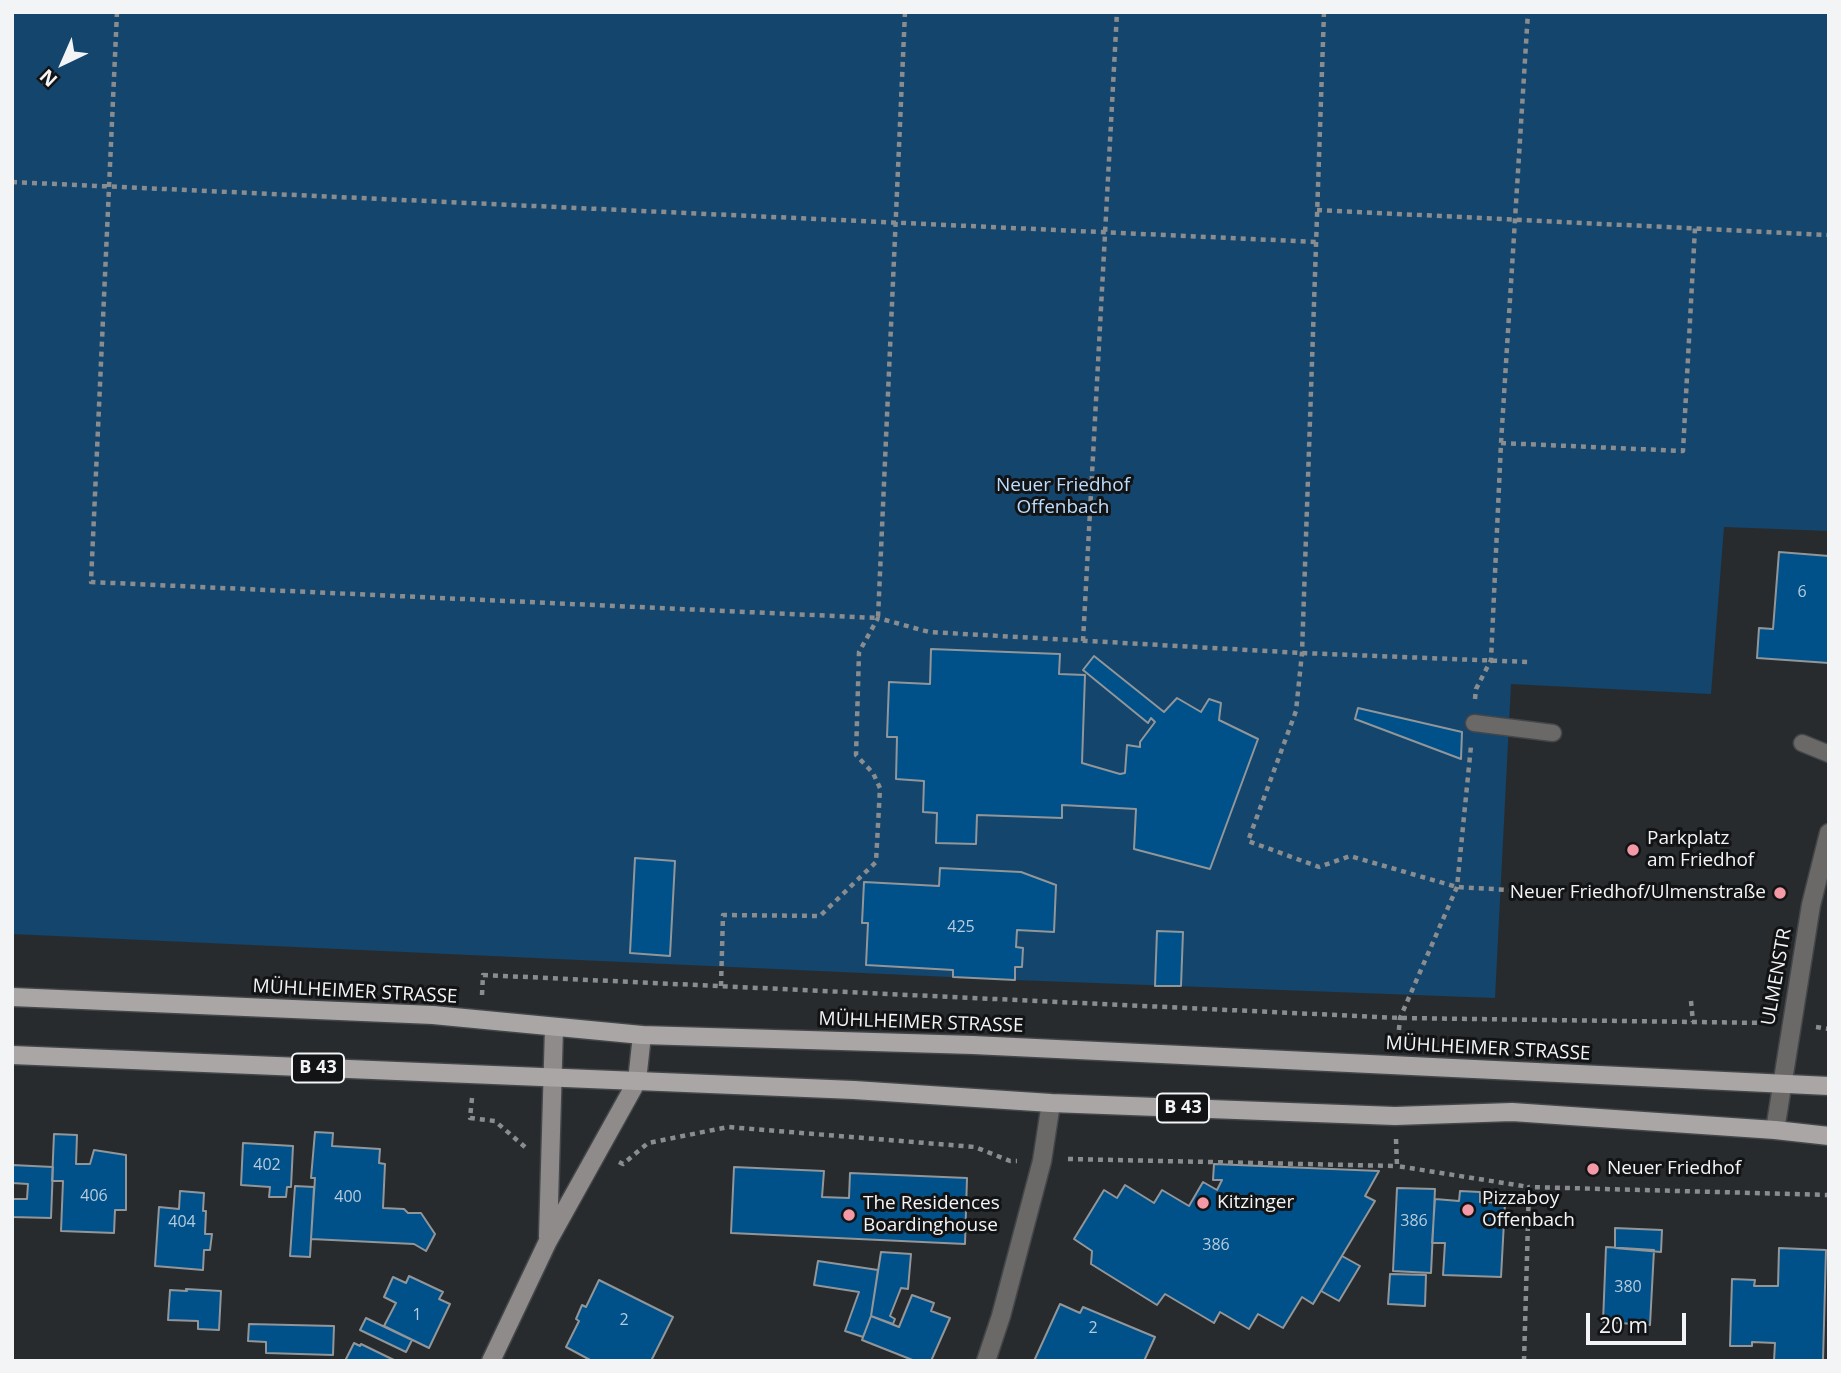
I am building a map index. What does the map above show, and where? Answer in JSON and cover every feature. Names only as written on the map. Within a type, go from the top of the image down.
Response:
[{"type":"main road","name":"MÜHLHEIMER STRASSE","points":[[12,997],[419,1014],[642,1035],[987,1046],[1829,1086]]},
{"type":"main road","name":"B 43","points":[[12,1055],[854,1090],[1051,1103],[1395,1116],[1512,1112],[1829,1136]]},
{"type":"street","name":"ULMENSTR","points":[[1776,1130],[1811,905],[1829,833]]},
{"type":"street","points":[[548,1241],[554,1028]]},
{"type":"street","points":[[491,1361],[548,1241],[637,1081],[642,1035]]},
{"type":"street","points":[[986,1361],[1001,1316],[1042,1161],[1051,1103]]},
{"type":"lane","points":[[1474,723],[1553,733]]},
{"type":"lane","points":[[1802,743],[1829,754]]},
{"type":"path","points":[[117,12],[92,582],[878,618],[929,632],[1302,653],[1528,662]]},
{"type":"path","points":[[721,986],[723,915],[820,916],[876,862],[880,788],[873,773],[856,755],[859,652],[878,618],[905,12]]},
{"type":"path","points":[[1083,641],[1117,12]]},
{"type":"path","points":[[1324,12],[1302,653],[1296,711],[1248,841],[1319,867],[1350,856],[1457,887],[1544,892]]},
{"type":"path","points":[[1457,887],[1476,689],[1492,660],[1501,443],[1528,12]]},
{"type":"path","points":[[12,182],[1317,242]]},
{"type":"path","points":[[1317,210],[1829,235]]},
{"type":"path","points":[[1501,443],[1683,450],[1695,228]]},
{"type":"path","points":[[480,1021],[483,975],[1400,1018],[1791,1023],[1829,1029]]},
{"type":"path","points":[[1691,1001],[1693,1021]]},
{"type":"path","points":[[474,1075],[470,1118],[495,1121],[526,1147],[551,1145]]},
{"type":"path","points":[[597,1155],[623,1164],[648,1143],[728,1127],[975,1147],[1010,1161],[1084,1158],[1396,1166]]},
{"type":"path","points":[[1524,1361],[1529,1187],[1829,1195]]},
{"type":"green space","name":"Neuer Friedhof Offenbach","points":[[12,12],[1829,12],[1829,531],[1724,527],[1711,694],[1511,684],[1495,998],[1015,980],[12,934]]},
{"type":"building","points":[[1779,552],[1829,556],[1829,663],[1757,658],[1759,628],[1773,629]]},
{"type":"building","points":[[931,649],[1060,654],[1059,674],[1085,675],[1082,763],[1120,774],[1125,773],[1127,745],[1140,747],[1140,742],[1155,722],[1151,718],[1148,723],[1083,670],[1094,656],[1164,712],[1177,698],[1201,712],[1209,699],[1221,703],[1219,720],[1258,739],[1210,869],[1134,849],[1136,809],[1062,805],[1062,818],[977,815],[976,844],[936,843],[937,813],[923,812],[924,781],[896,779],[897,737],[887,737],[889,682],[930,684]]},
{"type":"building","points":[[1358,708],[1462,732],[1461,759],[1355,719]]},
{"type":"building","points":[[635,858],[675,861],[670,956],[630,953]]},
{"type":"building","points":[[940,868],[1021,872],[1056,885],[1054,932],[1017,930],[1016,947],[1023,948],[1022,967],[1015,967],[1015,980],[953,977],[953,970],[866,965],[868,923],[862,923],[864,882],[939,886]]},
{"type":"building","points":[[1157,931],[1183,932],[1181,986],[1155,986]]},
{"type":"building","points":[[315,1132],[333,1133],[332,1146],[380,1149],[379,1163],[385,1164],[383,1208],[421,1213],[435,1234],[426,1251],[414,1244],[311,1239],[315,1178],[311,1178]]},
{"type":"building","points":[[54,1134],[77,1135],[76,1164],[90,1164],[94,1150],[126,1155],[126,1210],[115,1210],[114,1233],[61,1231],[63,1181],[52,1181]]},
{"type":"building","points":[[243,1143],[293,1146],[291,1187],[287,1187],[286,1197],[269,1197],[270,1187],[241,1185]]},
{"type":"building","points":[[1214,1164],[1379,1171],[1365,1196],[1375,1201],[1313,1304],[1302,1297],[1283,1328],[1258,1314],[1249,1329],[1220,1312],[1214,1323],[1165,1294],[1157,1305],[1091,1264],[1092,1251],[1074,1239],[1104,1190],[1117,1198],[1125,1185],[1154,1203],[1162,1190],[1189,1206],[1203,1182],[1217,1190],[1222,1180],[1213,1180]]},
{"type":"building","points":[[12,1165],[53,1167],[51,1218],[12,1217],[12,1199],[27,1199],[28,1184],[12,1183]]},
{"type":"building","name":"The Residences Boardinghouse","points":[[734,1167],[824,1171],[822,1197],[849,1198],[850,1173],[967,1178],[965,1244],[731,1233]]},
{"type":"building","points":[[295,1186],[314,1187],[310,1257],[290,1256]]},
{"type":"building","points":[[1397,1188],[1435,1189],[1431,1273],[1393,1271]]},
{"type":"building","points":[[180,1191],[204,1193],[205,1234],[212,1234],[210,1250],[204,1250],[203,1270],[155,1266],[159,1207],[179,1209]]},
{"type":"building","points":[[1460,1191],[1480,1192],[1480,1202],[1505,1203],[1501,1277],[1443,1275],[1445,1243],[1432,1243],[1435,1199],[1459,1201]]},
{"type":"building","points":[[1615,1228],[1662,1230],[1661,1252],[1615,1248]]},
{"type":"building","points":[[1606,1247],[1654,1250],[1650,1325],[1603,1322]]},
{"type":"building","points":[[1779,1248],[1826,1250],[1823,1361],[1774,1361],[1775,1343],[1752,1342],[1752,1346],[1730,1346],[1732,1279],[1755,1280],[1754,1286],[1778,1286]]},
{"type":"building","points":[[881,1252],[911,1254],[908,1289],[901,1288],[890,1316],[895,1319],[893,1324],[871,1316]]},
{"type":"building","points":[[1342,1256],[1360,1266],[1339,1301],[1321,1291]]},
{"type":"building","points":[[818,1261],[878,1270],[871,1316],[863,1337],[845,1331],[859,1292],[814,1285]]},
{"type":"building","points":[[1390,1274],[1426,1275],[1425,1306],[1388,1304]]},
{"type":"building","points":[[409,1276],[443,1292],[439,1299],[450,1304],[429,1348],[384,1326],[396,1303],[384,1297],[393,1277],[406,1283]]},
{"type":"building","points":[[599,1280],[673,1317],[651,1361],[592,1361],[566,1347],[579,1321],[576,1319],[582,1305],[586,1307]]},
{"type":"building","points":[[186,1289],[221,1291],[219,1330],[198,1329],[198,1321],[168,1320],[170,1290],[187,1291]]},
{"type":"building","points":[[912,1295],[934,1303],[931,1311],[950,1318],[931,1361],[915,1361],[862,1340],[871,1316],[899,1327]]},
{"type":"building","points":[[1060,1304],[1080,1313],[1083,1307],[1155,1337],[1144,1361],[1034,1361]]},
{"type":"building","points":[[366,1318],[412,1340],[406,1352],[360,1330]]},
{"type":"building","points":[[249,1324],[334,1326],[333,1355],[266,1353],[266,1342],[248,1341]]},
{"type":"building","points":[[354,1343],[360,1346],[361,1344],[396,1361],[345,1361]]},
{"type":"place","name":"Parkplatz am Friedhof","points":[[1633,850]]},
{"type":"place","name":"Neuer Friedhof/Ulmenstraße","points":[[1780,893]]},
{"type":"place","name":"Neuer Friedhof","points":[[1593,1169]]},
{"type":"place","name":"Kitzinger","points":[[1203,1203]]},
{"type":"place","name":"Pizzaboy Offenbach","points":[[1468,1210]]},
{"type":"place","name":"The Residences Boardinghouse","points":[[849,1215]]}]
